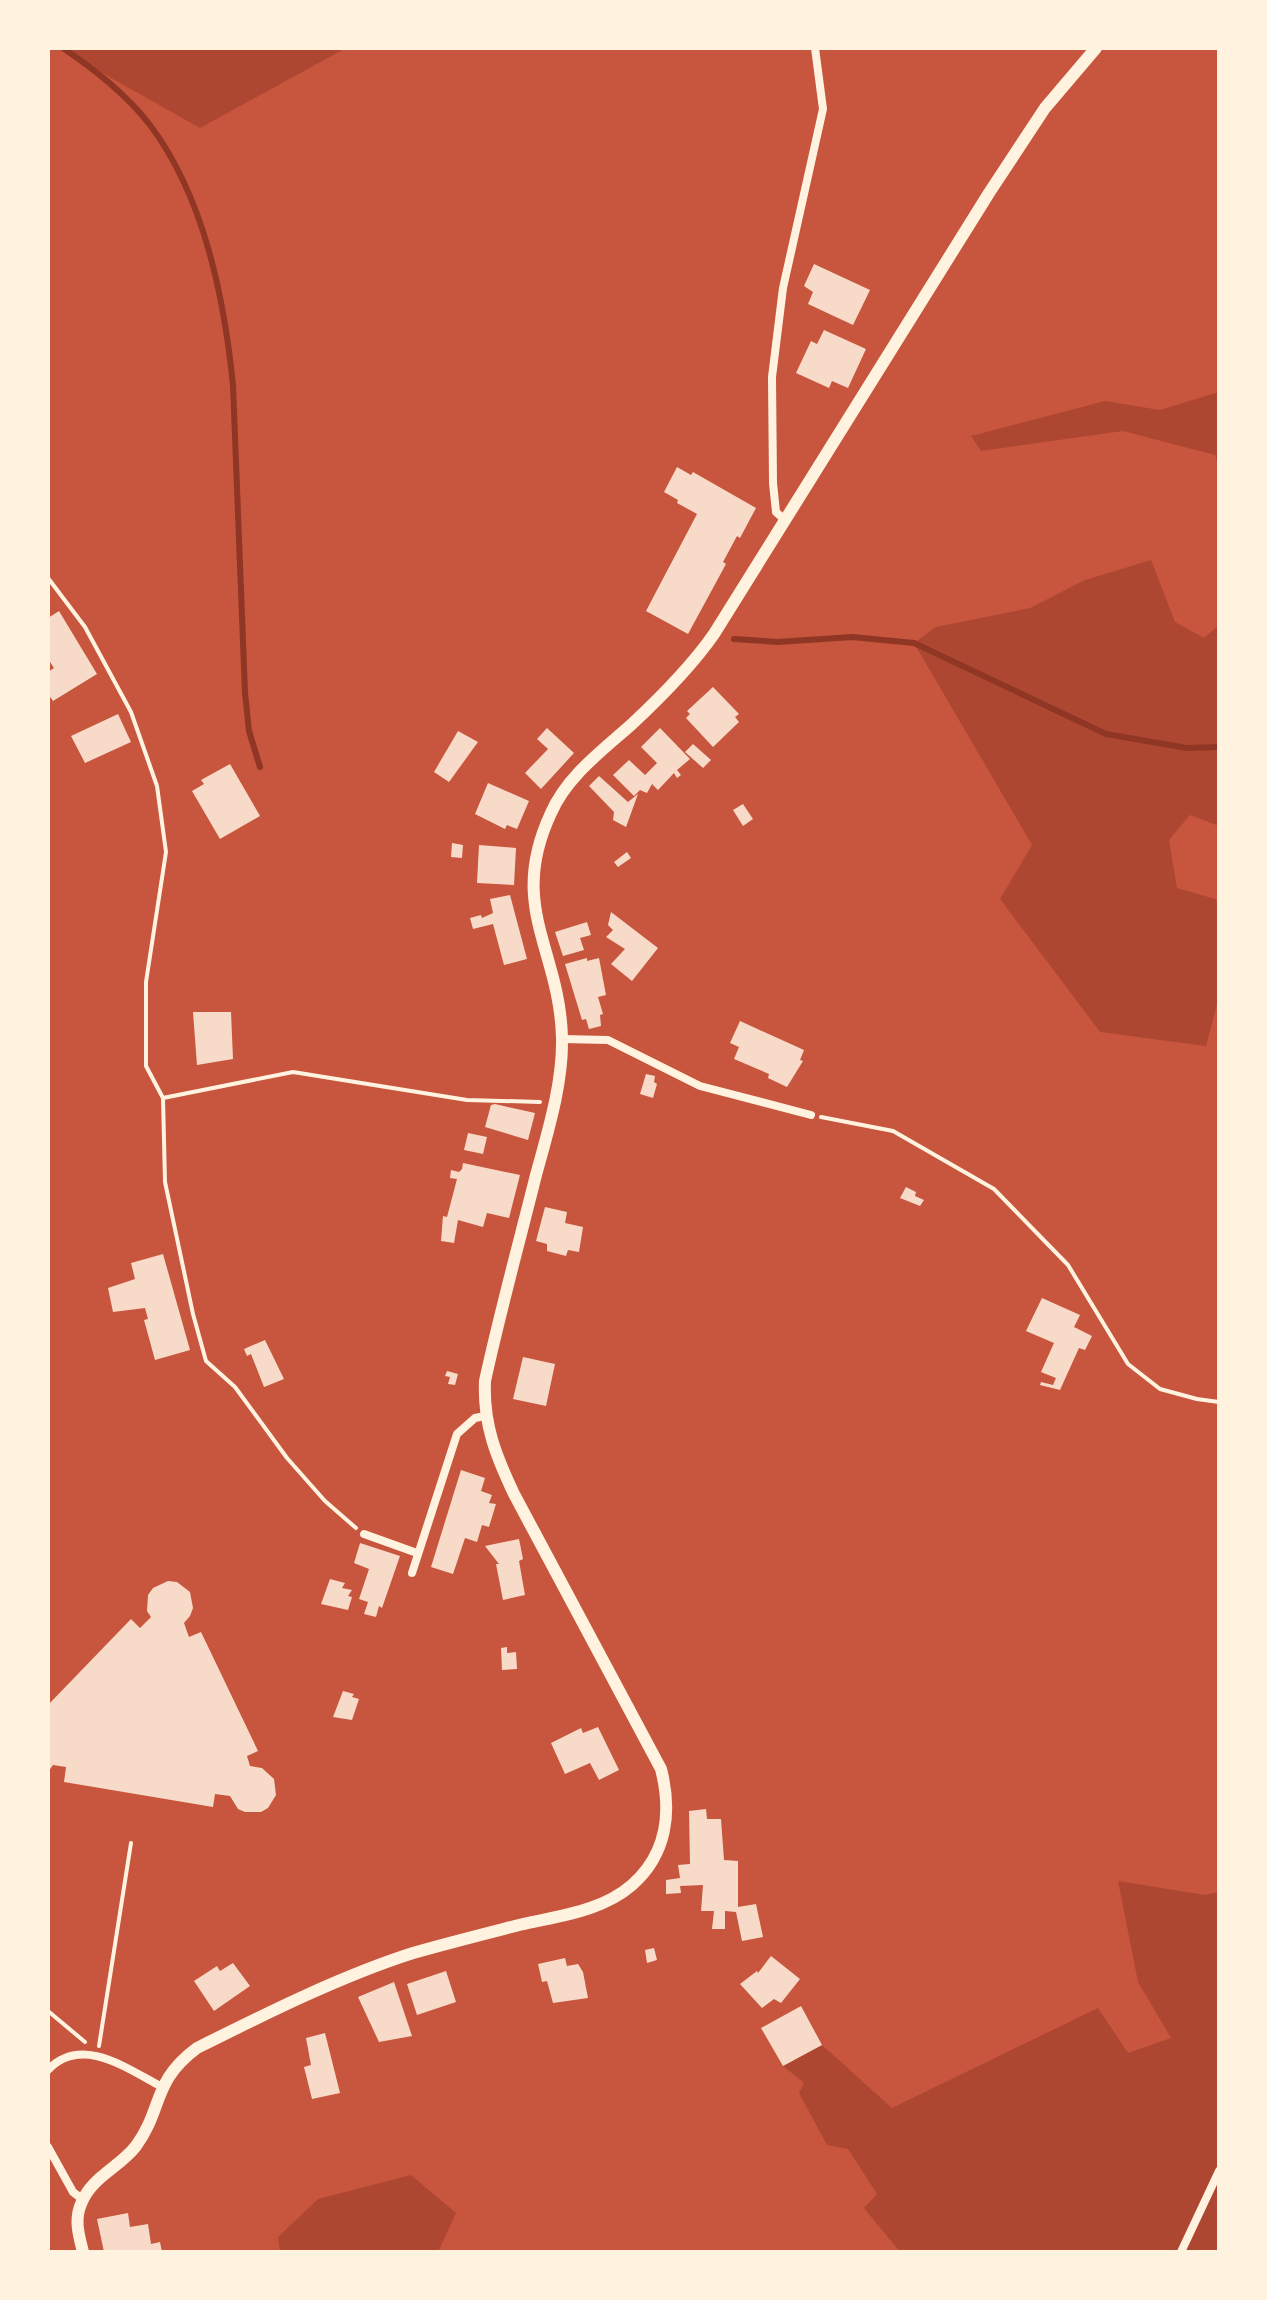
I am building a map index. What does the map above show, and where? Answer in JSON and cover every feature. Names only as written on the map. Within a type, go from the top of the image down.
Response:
[{"type":"street","points":[[786,521],[776,512],[773,483],[772,377],[783,288],[823,109],[815,48]]},
{"type":"street","points":[[83,2252],[77,2228],[82,2199],[91,2185],[137,2145],[162,2087],[176,2065],[197,2048],[388,1962],[571,1914],[609,1900],[645,1872],[662,1841],[668,1819],[667,1793],[661,1769],[507,1480],[493,1450],[485,1416],[485,1381],[555,1102],[562,1039],[559,1010],[534,908],[533,865],[552,810],[567,787],[666,692],[709,642],[1018,148],[1045,108],[1096,48]]},
{"type":"street","points":[[562,1039],[608,1040],[700,1086],[811,1115]]},
{"type":"street","points":[[412,1573],[457,1434],[475,1418],[485,1416]]},
{"type":"street","points":[[364,1534],[417,1553]]},
{"type":"street","points":[[48,2070],[66,2059],[98,2055],[162,2087]]},
{"type":"street","points":[[48,2147],[73,2192],[82,2199]]},
{"type":"street","points":[[1181,2252],[1219,2171]]},
{"type":"path","points":[[48,578],[85,627],[131,712],[157,786],[166,852],[146,982],[146,1066],[163,1098],[165,1182],[206,1361],[235,1387],[287,1458],[325,1501],[364,1534]]},
{"type":"path","points":[[163,1098],[293,1072],[467,1100],[555,1102]]},
{"type":"path","points":[[811,1115],[893,1131],[994,1189],[1068,1265],[1128,1364],[1160,1389],[1219,1402]]},
{"type":"path","points":[[98,2055],[131,1843]]},
{"type":"path","points":[[48,2011],[98,2055]]},
{"type":"shaded area","points":[[58,48],[346,48],[200,128]]},
{"type":"shaded area","points":[[1219,392],[1219,468],[1215,455],[1123,431],[981,451],[971,436],[1105,401],[1160,410]]},
{"type":"shaded area","points":[[1151,560],[1175,622],[1204,638],[1219,625],[1219,826],[1190,815],[1169,840],[1177,888],[1215,899],[1219,905],[1219,997],[1206,1046],[1100,1032],[1000,899],[1032,845],[914,643],[936,627],[1030,608],[1085,580]]},
{"type":"shaded area","points":[[1118,1881],[1205,1895],[1219,1892],[1219,2252],[900,2252],[864,2208],[877,2194],[848,2149],[827,2145],[799,2093],[804,2083],[783,2066],[822,2045],[892,2108],[1098,2008],[1128,2053],[1171,2038],[1138,1982]]},
{"type":"shaded area","points":[[411,2175],[456,2213],[438,2252],[280,2252],[278,2237],[318,2199]]},
{"type":"building","points":[[814,264],[870,290],[853,325],[808,304],[813,292],[804,286]]},
{"type":"building","points":[[824,330],[866,349],[848,388],[832,381],[829,388],[796,373],[811,341],[817,344]]},
{"type":"building","points":[[677,467],[691,475],[693,472],[756,508],[740,538],[737,536],[723,562],[726,564],[688,634],[646,611],[697,514],[664,492]]},
{"type":"building","points":[[59,611],[97,674],[53,701],[48,694],[48,672],[54,668],[48,659],[48,618]]},
{"type":"building","points":[[713,687],[739,714],[735,717],[739,722],[713,747],[686,718],[690,714],[687,711]]},
{"type":"building","points":[[118,714],[131,742],[85,763],[71,736]]},
{"type":"building","points":[[547,728],[574,753],[541,789],[525,773],[548,749],[537,739]]},
{"type":"building","points":[[660,728],[690,759],[677,770],[681,775],[677,778],[674,773],[658,790],[652,784],[647,793],[640,790],[634,796],[613,775],[629,760],[645,775],[657,763],[641,747]]},
{"type":"building","points":[[458,731],[478,742],[449,782],[434,772]]},
{"type":"building","points":[[693,744],[711,760],[703,768],[685,752]]},
{"type":"building","points":[[230,764],[260,816],[220,839],[192,791],[204,784],[201,780]]},
{"type":"building","points":[[599,776],[628,802],[638,794],[626,827],[613,820],[614,812],[589,786]]},
{"type":"building","points":[[488,783],[529,801],[517,829],[507,825],[505,829],[475,814]]},
{"type":"building","points":[[743,804],[753,819],[743,826],[733,810]]},
{"type":"building","points":[[452,843],[463,845],[462,858],[451,857]]},
{"type":"building","points":[[479,845],[516,848],[514,885],[477,883]]},
{"type":"building","points":[[627,852],[631,858],[618,867],[614,862]]},
{"type":"building","points":[[510,895],[527,959],[504,965],[493,924],[473,929],[470,918],[481,915],[482,918],[493,913],[490,899]]},
{"type":"building","points":[[611,912],[658,948],[632,981],[611,964],[625,949],[606,937],[613,930],[608,925]]},
{"type":"building","points":[[587,922],[591,935],[580,938],[584,950],[563,956],[555,932]]},
{"type":"building","points":[[587,958],[587,961],[599,958],[606,995],[598,997],[603,1014],[600,1015],[601,1026],[589,1029],[586,1019],[582,1020],[565,964]]},
{"type":"building","points":[[193,1012],[231,1012],[233,1059],[197,1065]]},
{"type":"building","points":[[740,1021],[804,1050],[800,1060],[803,1061],[787,1087],[768,1078],[769,1074],[734,1059],[739,1047],[730,1043]]},
{"type":"building","points":[[646,1074],[655,1076],[654,1082],[657,1084],[653,1098],[640,1094]]},
{"type":"building","points":[[491,1105],[535,1113],[528,1140],[485,1127]]},
{"type":"building","points":[[468,1133],[487,1137],[483,1154],[464,1150]]},
{"type":"building","points":[[463,1163],[520,1175],[509,1218],[487,1213],[483,1227],[458,1220],[454,1243],[441,1241],[443,1216],[447,1217],[457,1179],[450,1178],[451,1170],[459,1172]]},
{"type":"building","points":[[906,1187],[924,1200],[920,1206],[900,1198]]},
{"type":"building","points":[[545,1207],[567,1212],[565,1223],[583,1227],[579,1252],[568,1250],[566,1256],[547,1251],[547,1244],[536,1241]]},
{"type":"building","points":[[163,1254],[190,1350],[155,1360],[144,1320],[148,1319],[145,1308],[113,1312],[108,1288],[135,1279],[131,1263]]},
{"type":"building","points":[[1042,1298],[1080,1315],[1074,1327],[1092,1336],[1085,1350],[1079,1348],[1060,1390],[1040,1385],[1041,1382],[1053,1385],[1056,1378],[1041,1372],[1054,1343],[1026,1331]]},
{"type":"building","points":[[265,1340],[284,1379],[264,1387],[251,1354],[247,1356],[244,1349]]},
{"type":"building","points":[[523,1357],[555,1364],[546,1406],[513,1399]]},
{"type":"building","points":[[447,1371],[458,1374],[455,1385],[448,1384],[450,1377],[445,1376]]},
{"type":"building","points":[[461,1470],[485,1478],[481,1491],[492,1495],[489,1503],[496,1504],[489,1527],[482,1525],[477,1542],[465,1538],[453,1574],[431,1567]]},
{"type":"building","points":[[519,1539],[525,1595],[503,1600],[496,1564],[499,1564],[485,1546]]},
{"type":"building","points":[[360,1543],[400,1556],[376,1617],[364,1614],[368,1602],[359,1599],[369,1569],[354,1563]]},
{"type":"building","points":[[330,1579],[345,1583],[342,1588],[352,1590],[348,1596],[352,1597],[348,1610],[321,1604]]},
{"type":"building","points":[[168,1581],[177,1582],[190,1592],[193,1608],[184,1623],[189,1637],[201,1632],[258,1751],[247,1756],[250,1766],[262,1768],[274,1779],[276,1795],[268,1808],[261,1812],[238,1809],[230,1796],[215,1794],[213,1807],[64,1782],[66,1767],[53,1765],[48,1772],[48,1705],[131,1619],[140,1628],[151,1617],[147,1611],[148,1595],[153,1588]]},
{"type":"building","points":[[507,1647],[507,1653],[516,1652],[517,1669],[502,1670],[501,1648]]},
{"type":"building","points":[[343,1691],[359,1699],[352,1720],[333,1717]]},
{"type":"building","points":[[598,1727],[619,1770],[599,1780],[590,1763],[565,1774],[551,1743],[581,1728],[583,1733]]},
{"type":"building","points":[[706,1809],[707,1819],[721,1819],[724,1860],[738,1861],[738,1907],[756,1904],[763,1937],[742,1941],[736,1912],[725,1911],[725,1929],[712,1929],[714,1911],[701,1911],[703,1885],[680,1886],[681,1893],[666,1894],[666,1880],[680,1878],[678,1865],[690,1864],[689,1811]]},
{"type":"building","points":[[654,1948],[657,1960],[647,1963],[645,1950]]},
{"type":"building","points":[[771,1956],[800,1979],[781,2003],[774,1999],[762,2008],[740,1984],[758,1973]]},
{"type":"building","points":[[565,1958],[567,1966],[578,1964],[583,1972],[588,1998],[553,2003],[547,1981],[542,1982],[538,1964]]},
{"type":"building","points":[[233,1963],[250,1986],[214,2011],[194,1981],[217,1966],[220,1971]]},
{"type":"building","points":[[446,1971],[456,2002],[417,2015],[407,1984]]},
{"type":"building","points":[[394,1982],[412,2036],[379,2042],[358,1997]]},
{"type":"building","points":[[801,2006],[822,2045],[783,2066],[761,2028]]},
{"type":"building","points":[[325,2033],[340,2093],[312,2099],[304,2067],[311,2065],[306,2038]]},
{"type":"building","points":[[128,2213],[130,2227],[148,2224],[151,2244],[160,2242],[162,2252],[104,2252],[97,2219]]},
{"type":"waterway","points":[[63,48],[110,83],[150,125],[169,153],[184,184],[208,249],[224,317],[233,385],[245,693],[249,731],[260,767]]},
{"type":"waterway","points":[[734,639],[778,642],[852,637],[914,643],[1106,734],[1187,748],[1219,747]]}]
